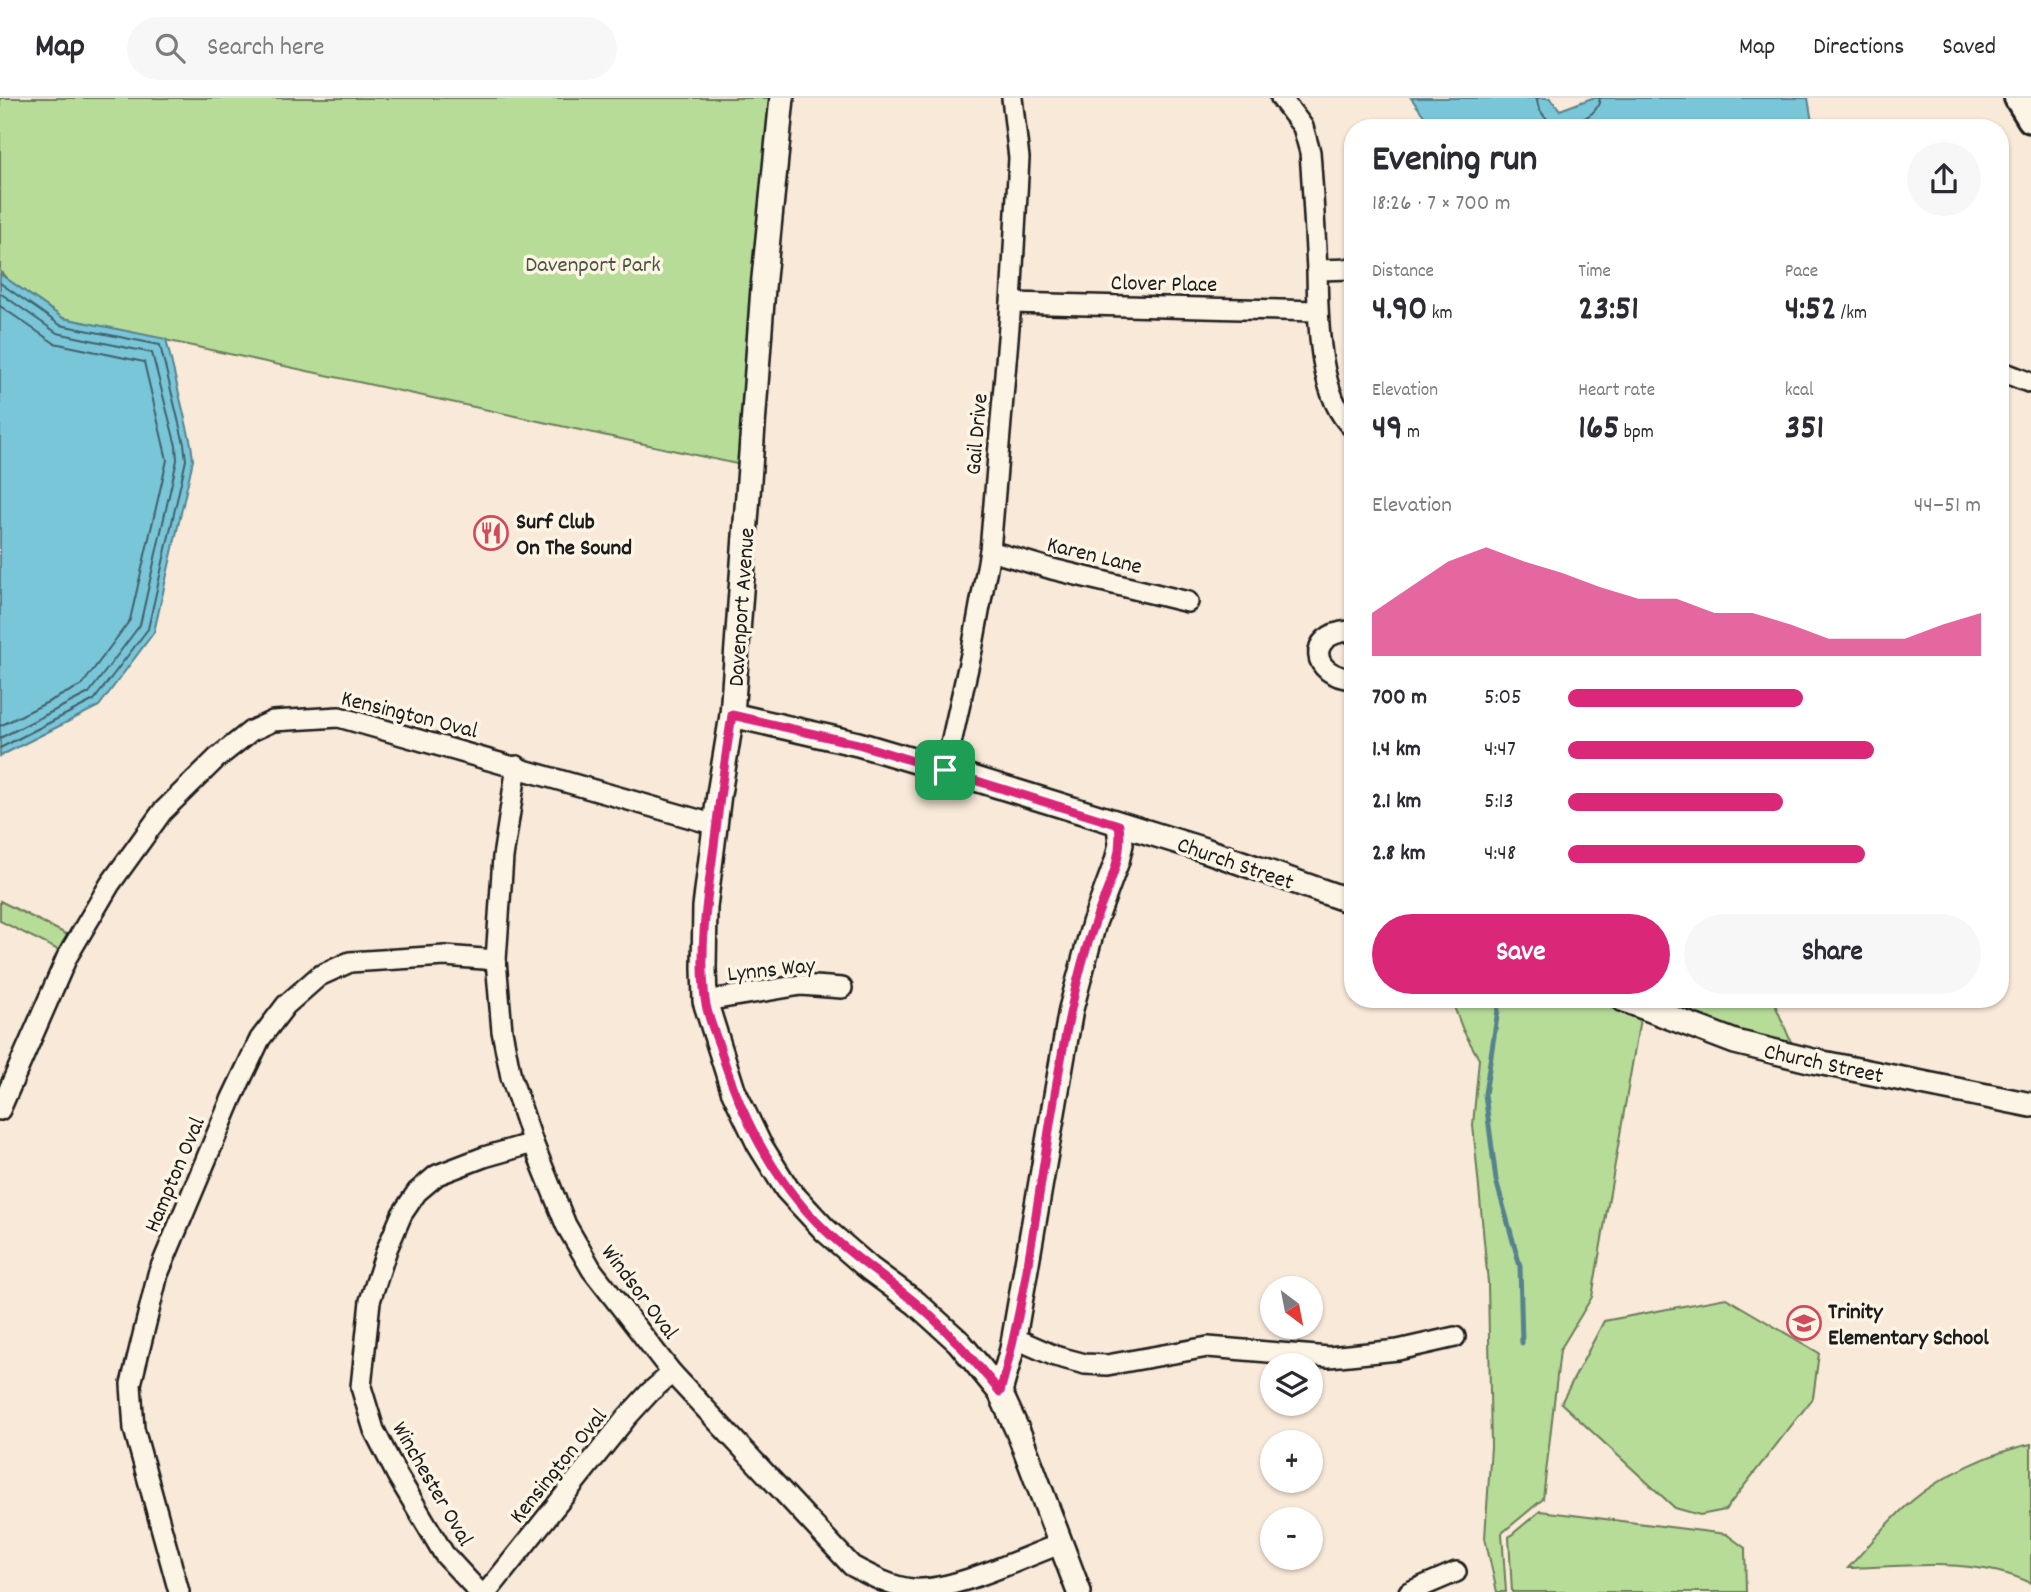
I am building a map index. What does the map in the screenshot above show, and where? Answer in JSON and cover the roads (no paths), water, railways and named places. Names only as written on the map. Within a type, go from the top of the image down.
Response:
[{"type":"main road","points":[[2018,98],[2031,119]]},
{"type":"street","name":"Davenport Avenue","points":[[782,98],[763,288],[732,715],[858,744],[1119,825]]},
{"type":"street","name":"Gail Drive","points":[[945,770],[972,650],[990,551],[1011,303],[1019,158],[1012,98]]},
{"type":"street","points":[[1281,98],[1303,128],[1310,152],[1321,351],[1330,392],[1344,417]]},
{"type":"street","points":[[1317,270],[1344,269]]},
{"type":"street","name":"Clover Place","points":[[1011,303],[1317,311]]},
{"type":"street","points":[[2009,374],[2031,383]]},
{"type":"street","name":"Karen Lane","points":[[990,551],[1188,602]]},
{"type":"street","points":[[1344,631],[1336,632],[1326,638],[1319,648],[1320,660],[1327,672],[1344,678]]},
{"type":"street","points":[[732,715],[705,907],[705,1001],[733,1090],[759,1144],[787,1189],[825,1230],[870,1269],[916,1303],[959,1342],[1000,1392],[1020,1436],[1079,1592]]},
{"type":"street","name":"Kensington Oval","points":[[0,1110],[67,957],[110,884],[162,812],[216,758],[251,731],[273,721],[339,717],[716,825]]},
{"type":"street","name":"Windsor Oval","points":[[517,766],[503,858],[496,961],[502,1031],[511,1077],[533,1143],[566,1225],[592,1270],[672,1373],[852,1566],[879,1581],[912,1589],[937,1588],[1060,1544]]},
{"type":"street","points":[[1000,1392],[1014,1338],[1071,1009],[1094,923],[1117,861],[1121,844],[1119,825]]},
{"type":"street","name":"Church Street","points":[[1119,825],[1344,893]]},
{"type":"street","name":"Hampton Oval","points":[[179,1592],[134,1429],[131,1384],[158,1274],[232,1098],[260,1039],[286,1005],[319,976],[350,962],[445,956],[496,961]]},
{"type":"street","name":"Lynns Way","points":[[705,1001],[801,985],[842,988]]},
{"type":"street","name":"Church Street","points":[[1646,1008],[1735,1042],[1813,1061],[2031,1105]]},
{"type":"street","name":"Winchester Oval","points":[[479,1592],[444,1554],[374,1430],[361,1387],[370,1301],[392,1237],[402,1214],[417,1192],[436,1175],[533,1143]]},
{"type":"street","points":[[1014,1338],[1055,1356],[1085,1364],[1107,1365],[1208,1347],[1329,1357],[1398,1350],[1455,1337]]},
{"type":"street","name":"Kensington Oval","points":[[486,1592],[627,1417],[649,1392],[672,1373]]},
{"type":"street","points":[[1409,1592],[1456,1572]]},
{"type":"water","points":[[1411,98],[1550,98],[1560,110],[1592,98],[1808,98],[1812,119],[1426,119]]},
{"type":"water","points":[[0,274],[63,318],[166,339],[193,460],[154,632],[99,706],[0,756]]},
{"type":"waterway","points":[[1498,1010],[1485,1094],[1496,1180],[1520,1266],[1522,1343]]},
{"type":"place","name":"Surf Club On The Sound","points":[[491,533]]},
{"type":"place","name":"Trinity Elementary School","points":[[1804,1323]]},
{"type":"park label","name":"Davenport Park","points":[[593,263]]}]
